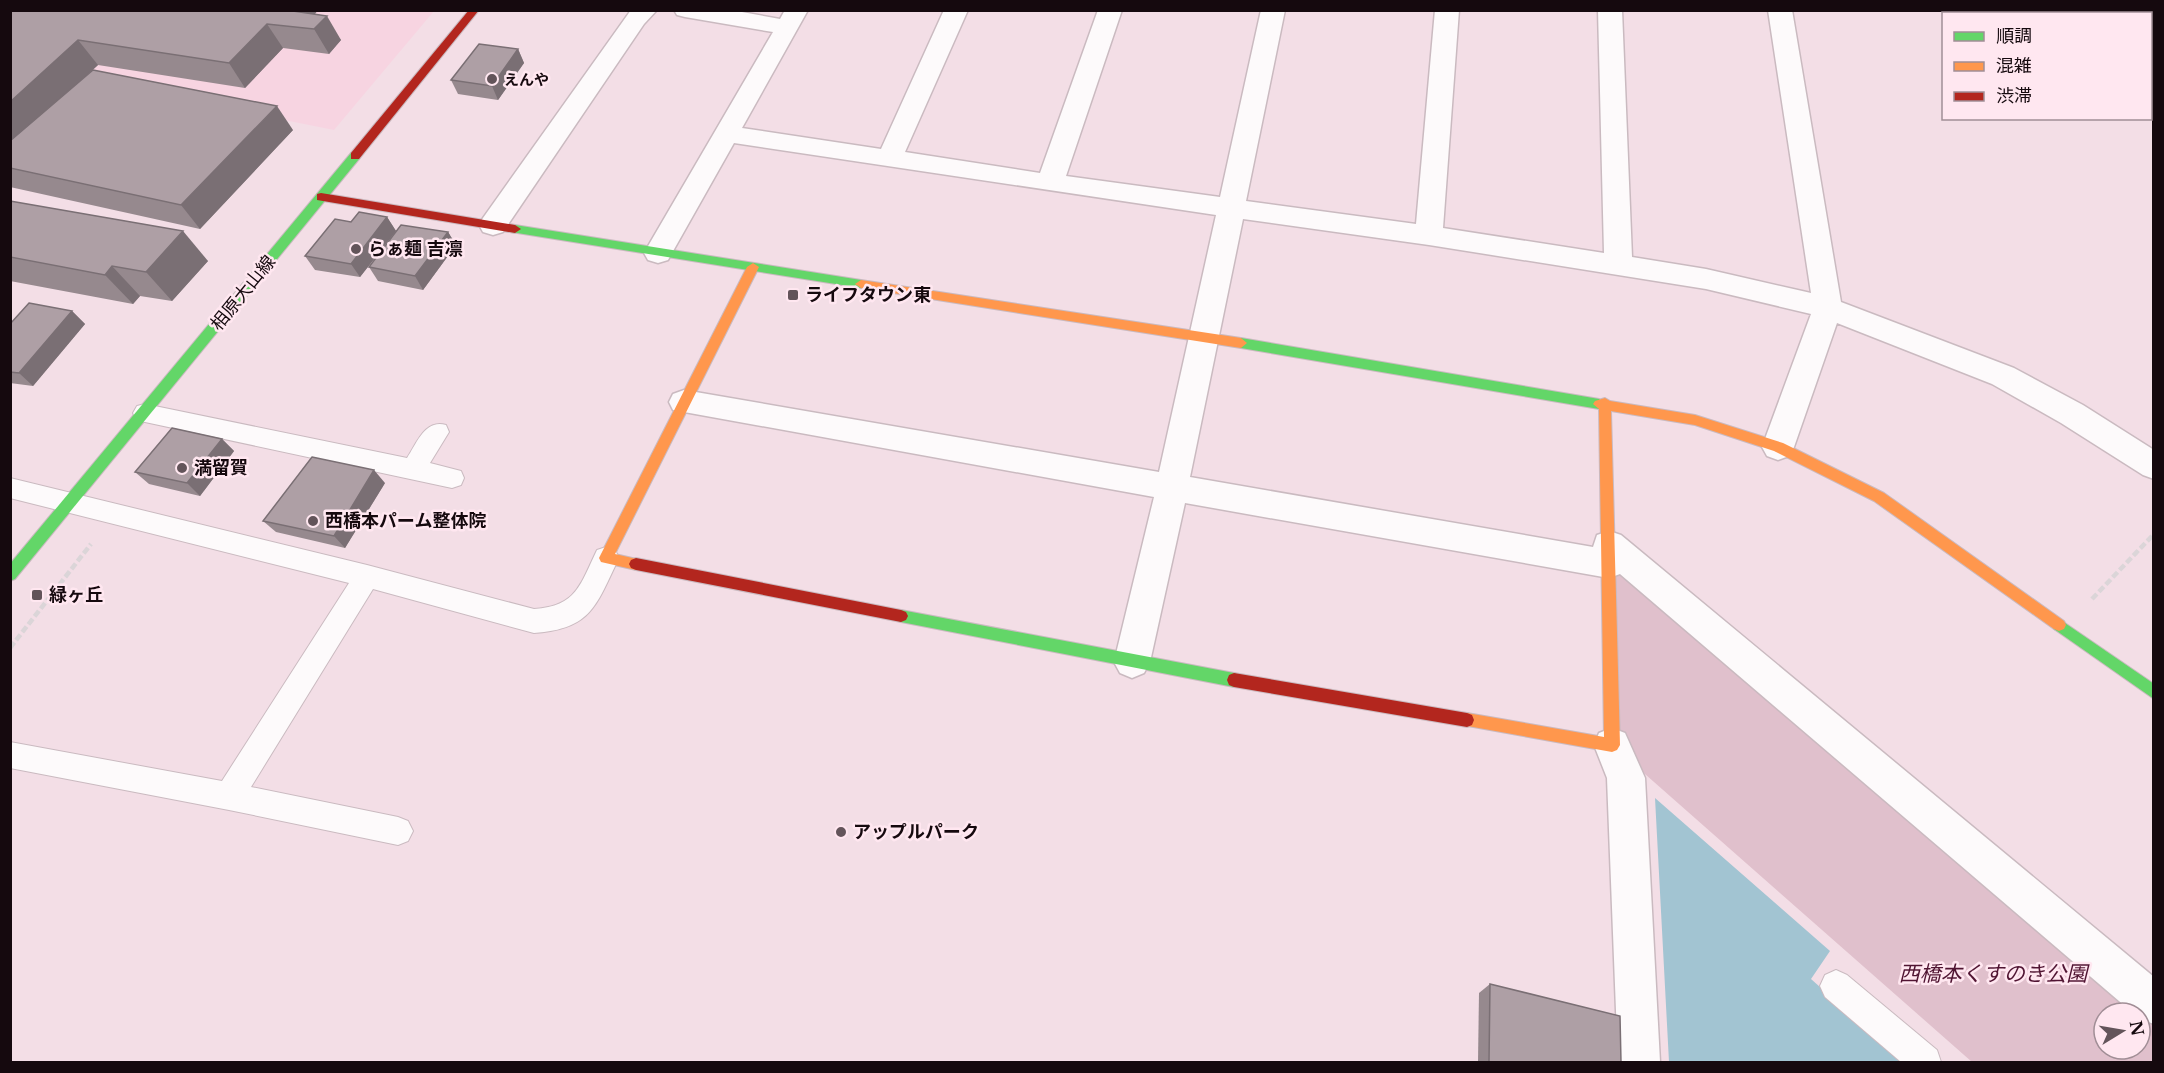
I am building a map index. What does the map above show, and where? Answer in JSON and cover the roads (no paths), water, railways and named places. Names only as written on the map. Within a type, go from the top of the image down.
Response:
[{"type":"street","name":"相原大山線","points":[[10,575],[475,10]]},
{"type":"street","points":[[493,225],[636,19],[646,10]]},
{"type":"street","points":[[658,253],[792,19],[685,10]]},
{"type":"street","points":[[889,159],[956,10]]},
{"type":"street","points":[[1050,183],[1110,10]]},
{"type":"street","points":[[1132,662],[1172,488],[1274,10]]},
{"type":"street","points":[[1429,235],[1447,10]]},
{"type":"street","points":[[1610,10],[1618,266]]},
{"type":"street","points":[[1778,447],[1828,308],[1780,10]]},
{"type":"street","points":[[728,134],[1050,183],[1429,235],[1717,282],[1828,308],[2003,376],[2072,414],[2154,466]]},
{"type":"street","points":[[321,197],[658,253],[1204,337],[1695,420],[1778,447],[1879,497],[2154,693]]},
{"type":"street","points":[[753,267],[606,558],[1132,662],[1612,745]]},
{"type":"street","points":[[684,402],[1172,488],[1609,555],[2154,1004]]},
{"type":"street","points":[[1605,403],[1612,745],[1626,778],[1639,1062]]},
{"type":"lane","points":[[145,413],[452,478]]},
{"type":"lane","points":[[413,469],[437,432]]},
{"type":"lane","points":[[10,488],[367,576],[534,621],[552,621],[581,608],[606,558]]},
{"type":"lane","points":[[229,796],[367,576]]},
{"type":"lane","points":[[10,755],[229,796],[398,831]]},
{"type":"lane","points":[[1836,986],[1925,1062]]},
{"type":"water","points":[[1655,798],[1830,951],[1811,979],[1904,1062],[1669,1062]]},
{"type":"place","name":"えんや","points":[[492,79]]},
{"type":"place","name":"らぁ麺 吉凛","points":[[356,249]]},
{"type":"place","name":"ライフタウン東","points":[[793,295]]},
{"type":"place","name":"満留賀","points":[[182,468]]},
{"type":"place","name":"西橋本パーム整体院","points":[[313,521]]},
{"type":"place","name":"緑ヶ丘","points":[[37,595]]},
{"type":"place","name":"アップルパーク","points":[[841,832]]},
{"type":"park label","name":"西橋本くすのき公園","points":[[1993,974]]}]
